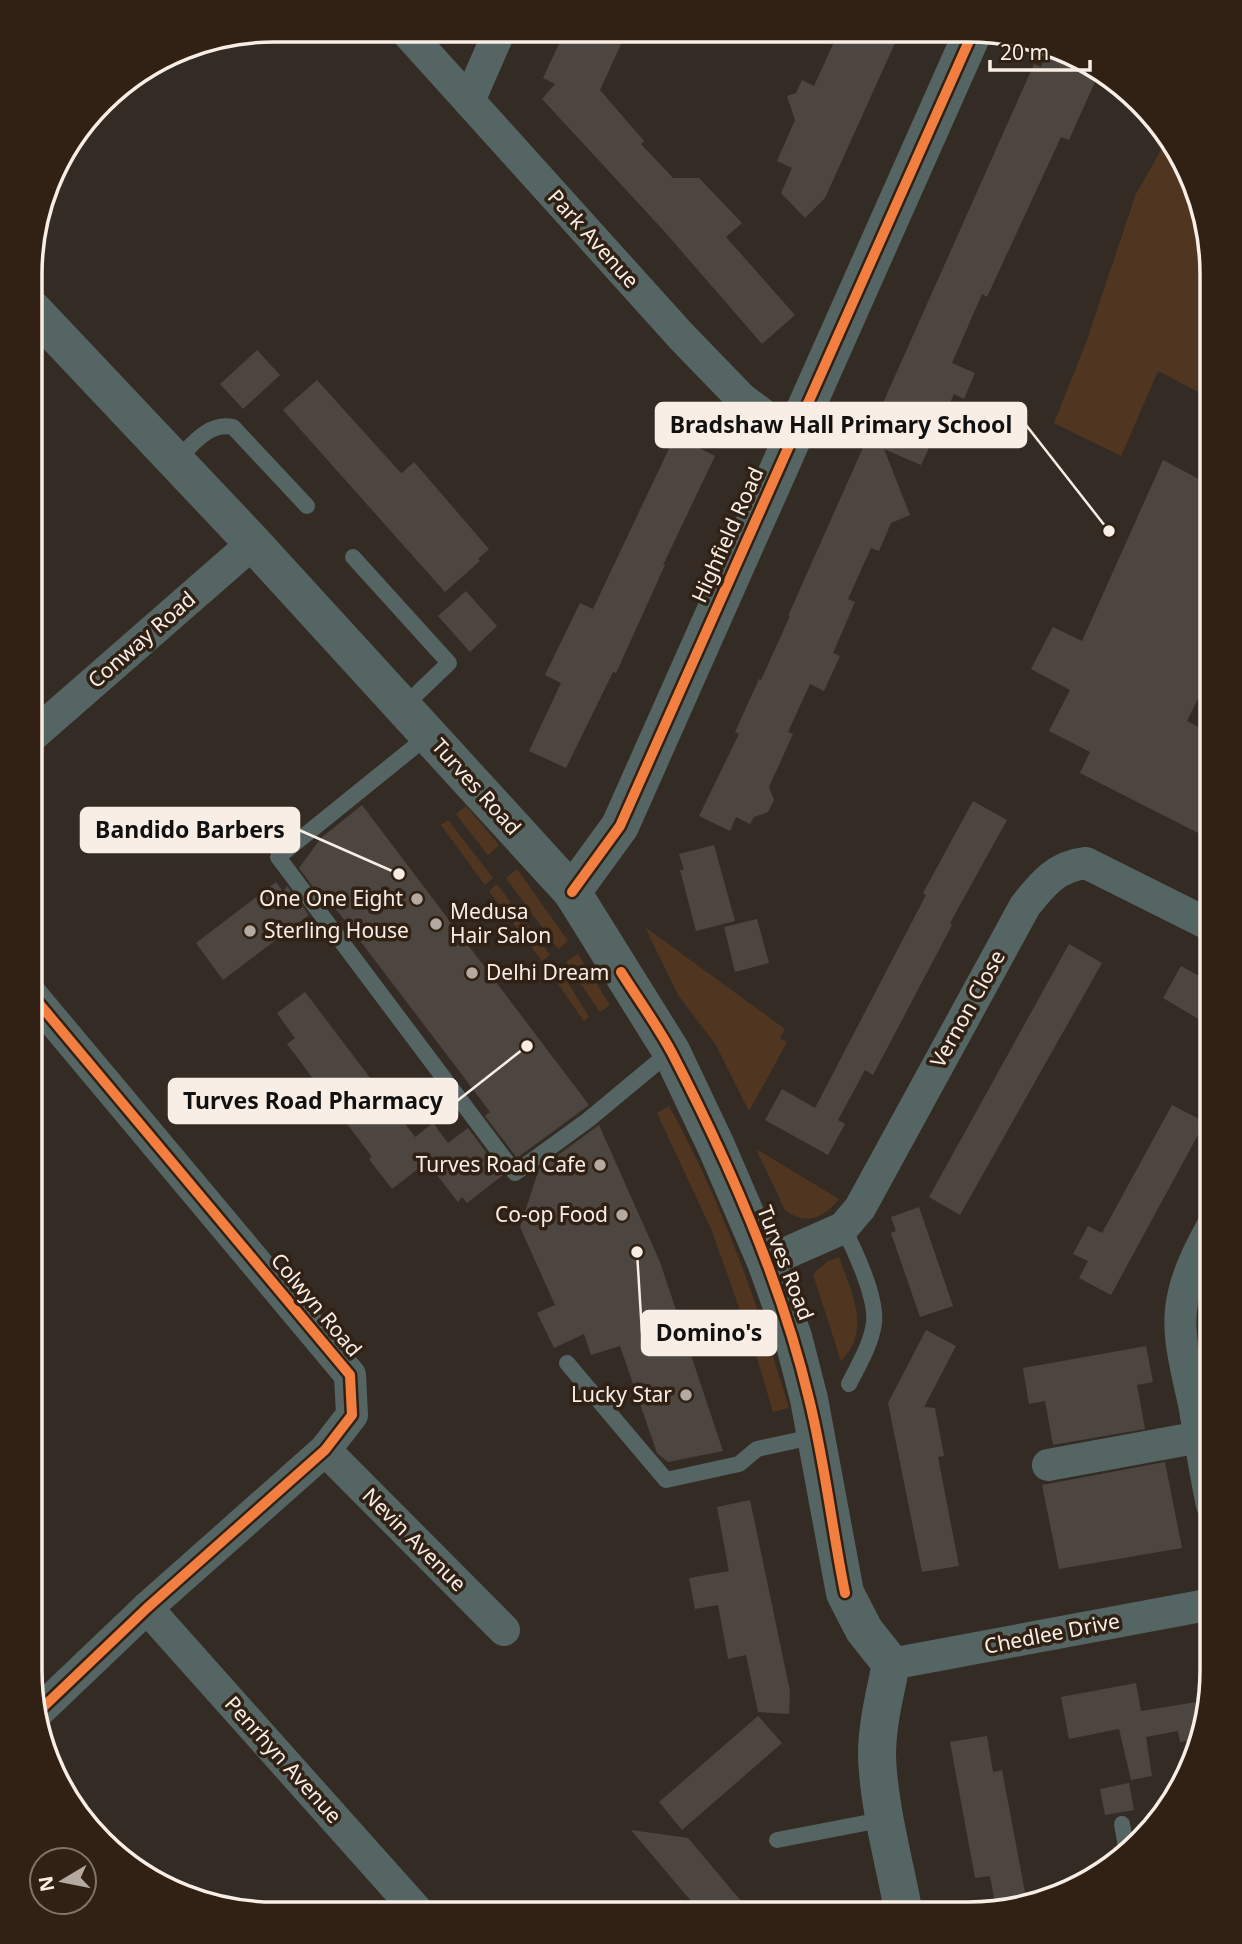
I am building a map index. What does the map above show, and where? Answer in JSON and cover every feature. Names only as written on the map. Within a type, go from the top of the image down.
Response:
[{"type":"street","name":"Park Avenue","points":[[416,42],[681,336],[741,398],[768,418],[796,431]]},
{"type":"street","points":[[469,101],[495,42]]},
{"type":"street","name":"Highfield Road","points":[[572,892],[620,826],[968,42]]},
{"type":"street","name":"Turves Road","points":[[42,320],[253,543],[572,892],[671,1051],[766,1262],[793,1337],[817,1436],[845,1594],[864,1630],[891,1664]]},
{"type":"street","name":"Conway Road","points":[[42,727],[253,543]]},
{"type":"street","name":"Vernon Close","points":[[844,1228],[860,1208],[1025,906],[1055,872],[1071,864],[1086,863],[1200,920]]},
{"type":"street","name":"Colwyn Road","points":[[42,1008],[349,1375],[352,1415],[325,1450],[147,1608],[45,1706]]},
{"type":"street","points":[[766,1262],[844,1228]]},
{"type":"street","points":[[1200,1250],[1182,1298],[1181,1324],[1183,1351],[1200,1394]]},
{"type":"street","points":[[1048,1465],[1200,1437]]},
{"type":"street","name":"Nevin Avenue","points":[[325,1450],[504,1630]]},
{"type":"street","name":"Chedlee Drive","points":[[891,1664],[1200,1606]]},
{"type":"street","name":"Penrhyn Avenue","points":[[147,1608],[409,1902]]},
{"type":"street","points":[[891,1664],[881,1712],[877,1752],[878,1776],[902,1902]]},
{"type":"lane","points":[[176,461],[214,428],[225,425],[233,427],[307,506]]},
{"type":"lane","points":[[354,557],[449,663],[403,706]]},
{"type":"lane","points":[[429,736],[278,857],[516,1173],[588,1120],[671,1051]]},
{"type":"lane","points":[[844,1228],[870,1297],[874,1320],[870,1341],[849,1384]]},
{"type":"lane","points":[[566,1363],[666,1480],[739,1464],[757,1448],[817,1436]]},
{"type":"lane","points":[[777,1840],[886,1819]]},
{"type":"lane","points":[[1122,1824],[1125,1840]]},
{"type":"shaded area","points":[[1162,148],[1182,185],[1196,228],[1200,258],[1200,393],[1158,371],[1121,456],[1054,423],[1086,343],[1136,194]]},
{"type":"shaded area","points":[[466,806],[499,845],[488,855],[456,814]]},
{"type":"shaded area","points":[[448,820],[493,878],[485,885],[441,825]]},
{"type":"shaded area","points":[[517,869],[568,941],[558,949],[506,878]]},
{"type":"shaded area","points":[[497,884],[550,955],[542,961],[489,891]]},
{"type":"shaded area","points":[[645,927],[785,1029],[780,1038],[787,1042],[749,1111],[716,1045],[678,995]]},
{"type":"shaded area","points":[[578,954],[610,1005],[600,1012],[566,962]]},
{"type":"shaded area","points":[[555,962],[589,1017],[584,1021],[547,968]]},
{"type":"shaded area","points":[[669,1106],[724,1220],[767,1339],[752,1344],[712,1231],[657,1113]]},
{"type":"shaded area","points":[[756,1149],[839,1199],[827,1211],[814,1218],[793,1215],[785,1210]]},
{"type":"shaded area","points":[[839,1257],[853,1297],[857,1324],[850,1349],[841,1361],[813,1274],[828,1261]]},
{"type":"shaded area","points":[[771,1350],[789,1408],[773,1412],[756,1355]]},
{"type":"building","points":[[560,42],[622,42],[600,90],[644,141],[641,144],[673,178],[699,178],[742,223],[726,237],[795,315],[762,344],[664,231],[542,99],[555,84],[543,78]]},
{"type":"building","points":[[834,42],[895,42],[825,198],[805,218],[781,193],[792,168],[777,161],[795,120],[787,96],[796,93],[802,80],[814,86]]},
{"type":"building","points":[[1045,56],[1095,81],[1069,140],[1061,137],[987,297],[982,294],[952,363],[975,373],[964,399],[954,394],[921,465],[884,449],[910,515],[891,523],[879,551],[871,548],[848,599],[855,602],[833,653],[840,656],[824,691],[810,684],[788,732],[793,734],[769,787],[774,800],[768,812],[754,817],[750,824],[736,817],[730,831],[699,816],[739,734],[735,732],[790,616],[1034,64],[1041,67]]},
{"type":"building","points":[[257,350],[280,375],[243,409],[220,384]]},
{"type":"building","points":[[317,380],[400,472],[414,462],[489,549],[478,559],[480,561],[445,592],[283,410]]},
{"type":"building","points":[[675,436],[715,456],[616,673],[613,672],[566,768],[529,751],[561,683],[545,675],[580,603],[593,609]]},
{"type":"building","points":[[1163,460],[1200,480],[1200,694],[1187,721],[1200,728],[1200,834],[1080,773],[1090,752],[1049,731],[1070,690],[1031,669],[1053,627],[1082,641]]},
{"type":"building","points":[[466,591],[497,626],[470,652],[438,616]]},
{"type":"building","points":[[973,801],[1007,820],[950,923],[952,925],[873,1075],[865,1070],[838,1120],[845,1124],[828,1155],[765,1120],[782,1089],[815,1108],[926,895],[923,893]]},
{"type":"building","points":[[362,805],[589,1105],[517,1158],[485,1116],[490,1112],[463,1076],[329,900],[325,903],[299,868],[321,838]]},
{"type":"building","points":[[714,845],[735,921],[696,931],[680,870],[684,870],[679,854]]},
{"type":"building","name":"Sterling House","points":[[276,882],[283,892],[287,886],[309,915],[223,980],[196,943]]},
{"type":"building","points":[[757,919],[769,963],[735,972],[724,927]]},
{"type":"building","points":[[1069,944],[1102,963],[960,1215],[929,1197]]},
{"type":"building","points":[[1181,966],[1200,976],[1200,1020],[1163,998]]},
{"type":"building","points":[[305,992],[415,1137],[433,1123],[448,1143],[468,1128],[503,1175],[467,1203],[462,1197],[458,1202],[427,1162],[392,1189],[369,1159],[372,1157],[287,1044],[295,1038],[277,1013]]},
{"type":"building","points":[[1172,1105],[1200,1119],[1200,1131],[1111,1295],[1079,1278],[1088,1261],[1073,1254],[1088,1226],[1102,1233]]},
{"type":"building","points":[[599,1125],[660,1262],[723,1451],[668,1462],[657,1453],[620,1346],[591,1355],[584,1334],[554,1348],[537,1313],[555,1305],[520,1227],[539,1169]]},
{"type":"building","points":[[919,1207],[953,1306],[920,1317],[891,1233],[896,1231],[891,1217]]},
{"type":"building","points":[[926,1330],[956,1346],[924,1407],[935,1408],[944,1456],[938,1457],[959,1566],[922,1572],[888,1403]]},
{"type":"building","points":[[1146,1346],[1153,1382],[1137,1385],[1145,1429],[1053,1445],[1045,1401],[1029,1404],[1023,1368]]},
{"type":"building","points":[[1165,1462],[1182,1548],[1059,1569],[1042,1485]]},
{"type":"building","points":[[750,1500],[790,1691],[789,1714],[758,1712],[746,1655],[728,1659],[718,1605],[695,1609],[689,1578],[729,1571],[717,1507]]},
{"type":"building","points":[[1136,1683],[1141,1711],[1198,1702],[1188,1741],[1180,1742],[1178,1731],[1146,1737],[1152,1776],[1131,1780],[1119,1729],[1069,1739],[1061,1697]]},
{"type":"building","points":[[758,1716],[782,1743],[682,1830],[659,1802]]},
{"type":"building","points":[[987,1736],[993,1772],[1002,1770],[1025,1895],[994,1901],[990,1876],[975,1878],[950,1742]]},
{"type":"building","points":[[1129,1783],[1134,1810],[1105,1815],[1100,1789]]},
{"type":"building","points":[[631,1830],[688,1838],[742,1902],[692,1902]]},
{"type":"cycle path","points":[[572,892],[620,826],[969,42]]},
{"type":"cycle path","points":[[621,972],[666,1043],[693,1094],[733,1179],[784,1310],[820,1447],[845,1593]]},
{"type":"cycle path","points":[[42,1007],[350,1375],[352,1415],[325,1450],[147,1608],[45,1706]]},
{"type":"place","name":"Bradshaw Hall Primary School","points":[[1109,531]]},
{"type":"place","name":"Bandido Barbers","points":[[399,874]]},
{"type":"place","name":"One One Eight","points":[[417,899]]},
{"type":"place","name":"Medusa Hair Salon","points":[[436,924]]},
{"type":"place","name":"Sterling House","points":[[250,931]]},
{"type":"place","name":"Delhi Dream","points":[[472,973]]},
{"type":"place","name":"Turves Road Pharmacy","points":[[527,1046]]},
{"type":"place","name":"Turves Road Cafe","points":[[600,1165]]},
{"type":"place","name":"Co-op Food","points":[[622,1215]]},
{"type":"place","name":"Domino's","points":[[637,1252]]},
{"type":"place","name":"Lucky Star","points":[[686,1395]]}]
